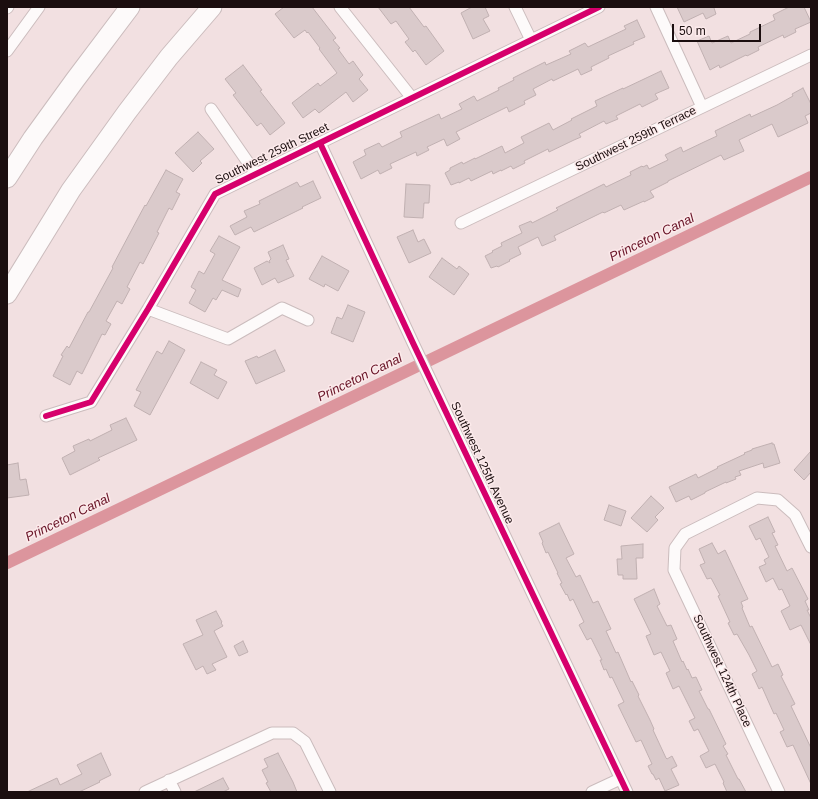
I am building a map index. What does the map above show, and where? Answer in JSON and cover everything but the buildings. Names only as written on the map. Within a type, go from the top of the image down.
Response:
[{"type":"highway","points":[[7,178],[70,86],[130,7]]},
{"type":"highway","points":[[7,294],[71,190],[169,57],[212,7]]},
{"type":"street","points":[[7,51],[39,7]]},
{"type":"street","points":[[340,7],[412,98]]},
{"type":"street","points":[[515,7],[531,40]]},
{"type":"street","name":"Southwest 259th Street","points":[[46,416],[91,402],[148,309],[215,194],[599,7]]},
{"type":"street","points":[[656,7],[702,107]]},
{"type":"street","name":"Southwest 259th Terrace","points":[[461,223],[811,54]]},
{"type":"street","points":[[211,109],[256,174]]},
{"type":"street","name":"Southwest 125th Avenue","points":[[320,143],[430,380],[627,792]]},
{"type":"street","points":[[148,309],[228,339],[282,308],[308,320]]},
{"type":"street","name":"Southwest 124th Place","points":[[779,792],[674,570],[675,548],[685,534],[757,498],[778,500],[795,515],[811,547]]},
{"type":"street","points":[[145,792],[272,733],[293,733],[305,742],[330,792]]},
{"type":"street","points":[[592,792],[620,779]]},
{"type":"street","points":[[169,780],[175,792]]},
{"type":"waterway","name":"Princeton Canal","points":[[7,563],[811,177]]},
{"type":"cycle path","points":[[46,416],[91,402],[148,309],[215,194],[599,7]]},
{"type":"cycle path","points":[[320,143],[413,343],[627,792]]}]
